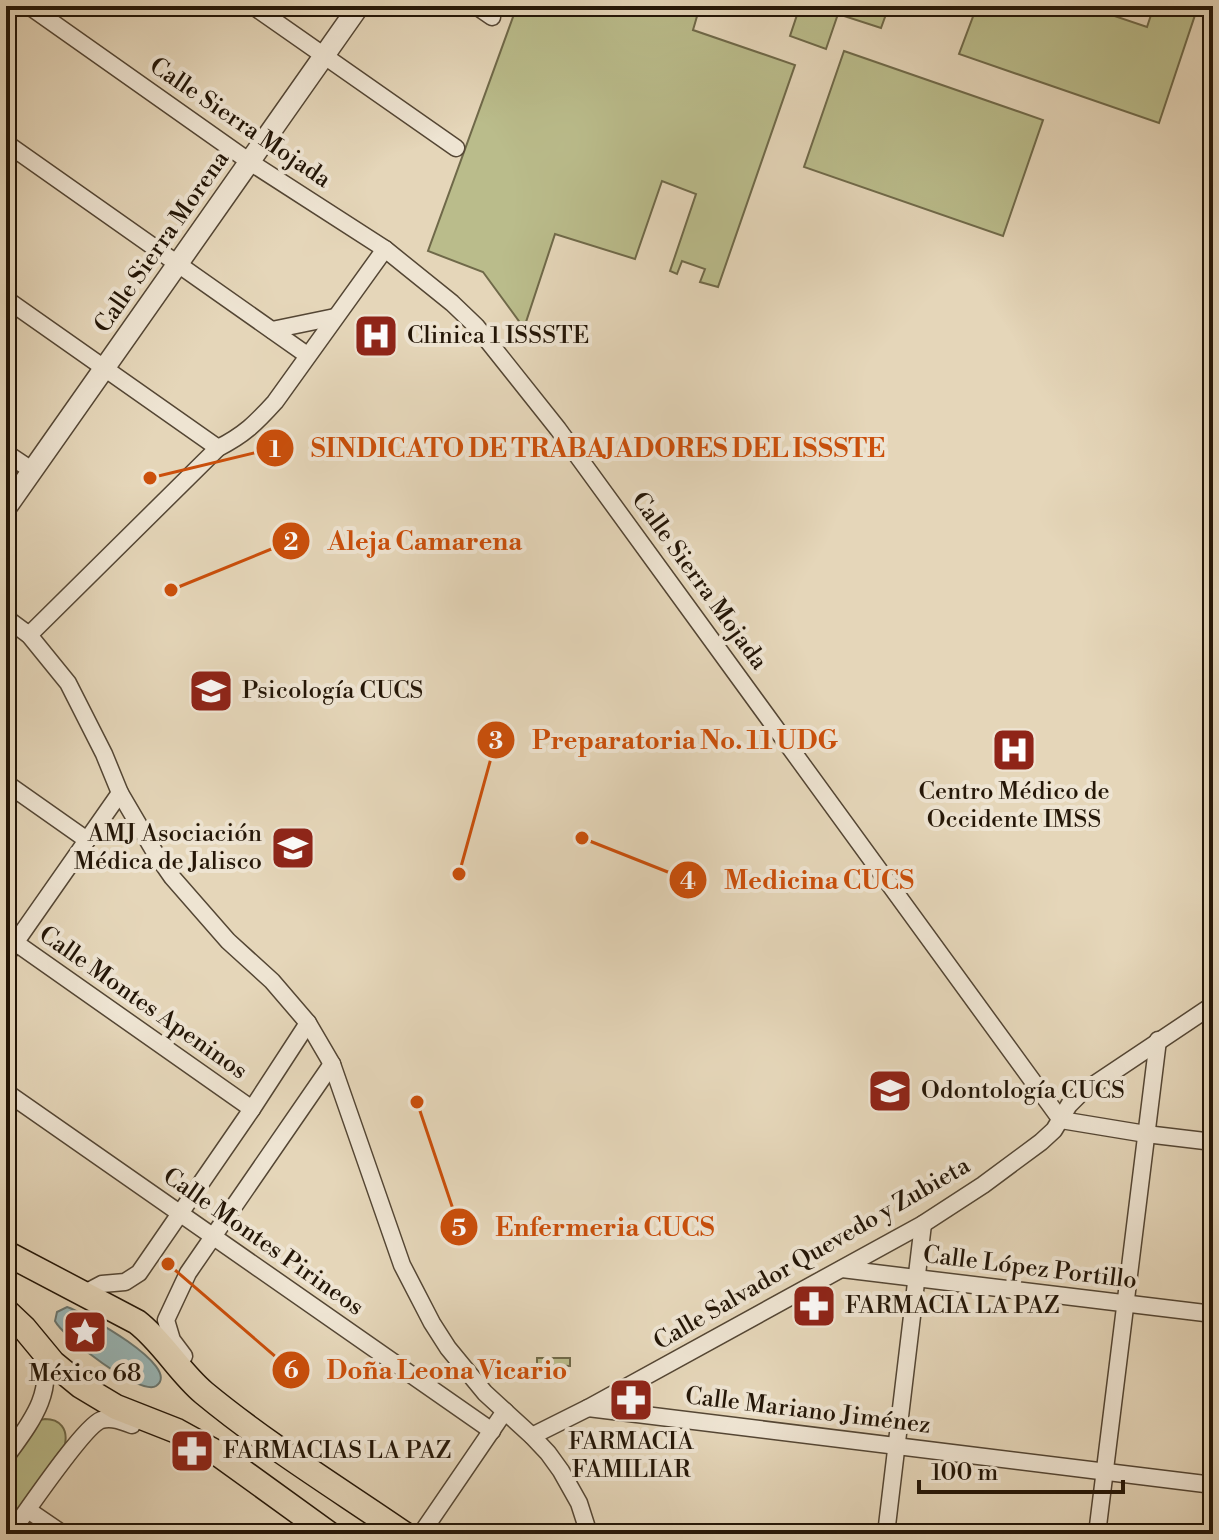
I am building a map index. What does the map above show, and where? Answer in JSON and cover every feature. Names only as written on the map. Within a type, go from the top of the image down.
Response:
[{"type":"main road","points":[[6,1253],[137,1322],[154,1335],[200,1390],[404,1534]]},
{"type":"main road","points":[[6,1311],[53,1363],[81,1386],[116,1407],[177,1431],[217,1453],[329,1534]]},
{"type":"street","name":"Calle Sierra Mojada","points":[[29,6],[250,162],[385,249],[476,326],[558,429],[1061,1120]]},
{"type":"street","points":[[253,6],[456,148]]},
{"type":"street","name":"Calle Sierra Morena","points":[[6,508],[359,6]]},
{"type":"street","points":[[476,6],[492,17]]},
{"type":"street","points":[[6,143],[307,355]]},
{"type":"street","points":[[29,635],[218,448],[239,438],[254,425],[275,402],[385,249]]},
{"type":"street","points":[[6,299],[218,448]]},
{"type":"street","points":[[272,330],[335,317]]},
{"type":"street","points":[[6,453],[33,471]]},
{"type":"street","points":[[6,618],[29,635],[68,683],[120,793],[172,877],[228,941],[272,981],[308,1023],[332,1064],[387,1226],[415,1292],[448,1348],[485,1393],[532,1436],[561,1471],[579,1503],[589,1534]]},
{"type":"street","points":[[6,783],[87,840]]},
{"type":"street","points":[[9,945],[120,793]]},
{"type":"street","name":"Calle Montes Apeninos","points":[[9,945],[252,1109]]},
{"type":"street","name":"Calle Salvador Quevedo y Zubieta","points":[[532,1436],[923,1224],[1041,1142],[1054,1130],[1069,1105],[1080,1094],[1213,1005]]},
{"type":"street","points":[[85,1293],[102,1284],[125,1282],[139,1273],[308,1023]]},
{"type":"street","points":[[1097,1534],[1158,1040]]},
{"type":"street","points":[[200,1390],[197,1372],[172,1340],[166,1320],[188,1273],[332,1064]]},
{"type":"street","name":"Calle Montes Pirineos","points":[[6,1092],[492,1431]]},
{"type":"street","points":[[1061,1120],[1213,1142]]},
{"type":"street","points":[[886,1534],[923,1224]]},
{"type":"street","name":"Calle López Portillo","points":[[842,1269],[1213,1314]]},
{"type":"street","points":[[6,1457],[29,1426],[45,1389],[45,1361],[36,1342]]},
{"type":"street","name":"Calle Mariano Jiménez","points":[[588,1408],[1213,1485]]},
{"type":"street","points":[[421,1534],[505,1411]]},
{"type":"street","points":[[10,1534],[83,1435],[100,1421],[116,1419],[153,1432],[177,1431]]},
{"type":"street","points":[[28,1510],[63,1534]]},
{"type":"green space","points":[[517,6],[700,6],[693,30],[795,65],[718,287],[700,282],[705,269],[682,261],[677,274],[670,271],[696,194],[662,181],[635,259],[555,234],[524,328],[483,272],[428,251]]},
{"type":"green space","points":[[800,6],[889,6],[881,28],[838,14],[826,49],[790,36]]},
{"type":"green space","points":[[977,6],[1085,6],[1147,27],[1154,6],[1169,6],[1195,15],[1159,123],[959,54]]},
{"type":"green space","points":[[844,51],[1043,120],[1003,236],[804,167]]},
{"type":"green space","points":[[537,1358],[570,1358],[570,1366],[537,1365]]},
{"type":"green space","points":[[40,1420],[62,1426],[65,1444],[6,1527],[6,1463]]},
{"type":"water","points":[[67,1307],[109,1329],[144,1354],[156,1366],[161,1377],[156,1386],[147,1387],[119,1374],[72,1339],[55,1321],[57,1312]]},
{"type":"place","name":"Clinica 1 ISSSTE","points":[[376,336]]},
{"type":"place","name":"SINDICATO DE TRABAJADORES DEL ISSSTE","points":[[150,478]]},
{"type":"place","name":"Aleja Camarena","points":[[171,590]]},
{"type":"place","name":"Psicología CUCS","points":[[211,691]]},
{"type":"place","name":"Centro Médico de Occidente IMSS","points":[[1014,750]]},
{"type":"place","name":"Medicina CUCS","points":[[582,838]]},
{"type":"place","name":"AMJ Asociación Médica de Jalisco","points":[[293,848]]},
{"type":"place","name":"Preparatoria No. 11 UDG","points":[[459,874]]},
{"type":"place","name":"Odontología CUCS","points":[[890,1091]]},
{"type":"place","name":"Enfermeria CUCS","points":[[417,1102]]},
{"type":"place","name":"Doña Leona Vicario","points":[[168,1264]]},
{"type":"place","name":"FARMACIA LA PAZ","points":[[814,1306]]},
{"type":"place","name":"México 68","points":[[85,1332]]},
{"type":"place","name":"FARMACIA FAMILIAR","points":[[631,1400]]},
{"type":"place","name":"FARMACIAS LA PAZ","points":[[192,1451]]}]
